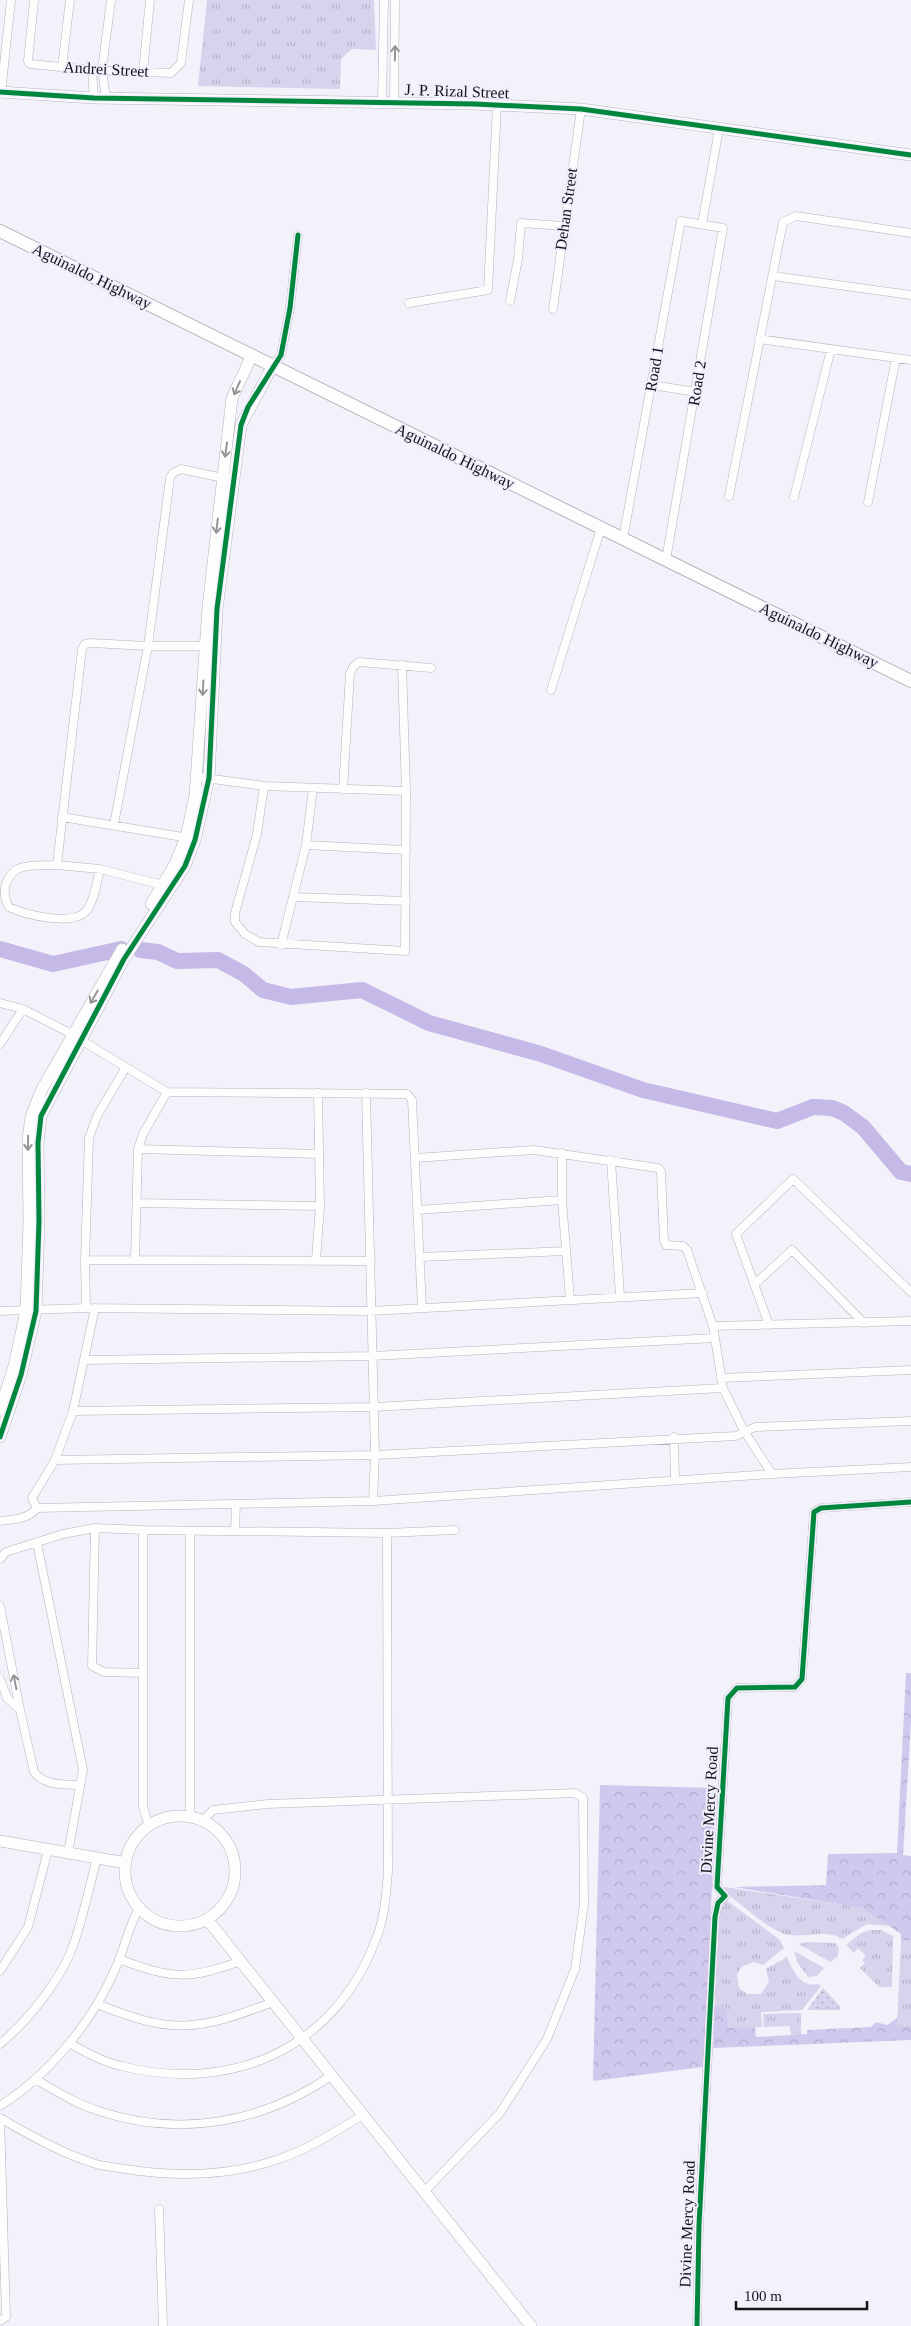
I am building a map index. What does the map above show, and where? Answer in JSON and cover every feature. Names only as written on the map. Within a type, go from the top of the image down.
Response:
[{"type":"main road","name":"Aguinaldo Highway","points":[[0,231],[911,680]]},
{"type":"street","points":[[1,93],[11,0]]},
{"type":"street","name":"Andrei Street","points":[[34,0],[28,61],[35,65],[92,70],[172,73],[181,62],[189,0]]},
{"type":"street","points":[[62,67],[70,0]]},
{"type":"street","points":[[100,98],[111,0]]},
{"type":"street","points":[[143,72],[150,0]]},
{"type":"street","points":[[382,102],[384,0]]},
{"type":"street","points":[[394,102],[395,0]]},
{"type":"street","points":[[92,70],[100,98]]},
{"type":"street","name":"J. P. Rizal Street","points":[[1,93],[100,98],[497,104],[581,109],[911,155]]},
{"type":"street","points":[[409,303],[488,290],[497,104]]},
{"type":"street","name":"Dehan Street","points":[[553,309],[581,109]]},
{"type":"street","points":[[702,224],[719,129]]},
{"type":"street","points":[[729,496],[773,276],[780,227],[789,218],[796,216],[911,233]]},
{"type":"street","name":"Road 1","points":[[623,538],[681,221],[702,224]]},
{"type":"street","points":[[510,301],[518,259],[521,223],[564,226]]},
{"type":"street","name":"Road 2","points":[[666,560],[723,228],[702,224]]},
{"type":"street","points":[[227,479],[241,424],[273,365],[281,355],[290,308],[298,235]]},
{"type":"street","points":[[773,276],[911,295]]},
{"type":"street","points":[[759,339],[911,360]]},
{"type":"street","points":[[794,497],[831,349]]},
{"type":"street","points":[[0,1437],[21,1375],[31,1311],[40,1221],[39,1129],[46,1103],[77,1038],[121,957],[167,886],[191,839],[203,778],[210,646],[227,479],[232,398],[252,355]]},
{"type":"street","points":[[868,502],[896,358]]},
{"type":"street","points":[[652,385],[696,392]]},
{"type":"street","points":[[114,824],[148,646],[170,478],[173,473],[181,469],[227,479]]},
{"type":"street","points":[[551,690],[601,528]]},
{"type":"street","points":[[57,866],[82,649],[85,644],[210,646]]},
{"type":"street","points":[[343,790],[350,674],[353,667],[359,662],[431,668]]},
{"type":"street","points":[[264,786],[257,834],[235,913],[235,922],[245,934],[259,942],[281,945],[405,951],[406,791],[402,665]]},
{"type":"street","points":[[203,778],[264,786],[406,791]]},
{"type":"street","points":[[281,945],[306,845],[313,788]]},
{"type":"street","points":[[62,817],[114,824],[191,839]]},
{"type":"street","points":[[306,845],[406,850]]},
{"type":"street","points":[[100,869],[87,910],[80,916],[60,918],[39,917],[9,907],[5,894],[9,874],[19,867],[57,866],[100,869],[167,886]]},
{"type":"street","points":[[293,896],[406,901]]},
{"type":"street","points":[[0,1003],[24,1008],[167,1092],[407,1094],[412,1100],[422,1308]]},
{"type":"street","points":[[0,1044],[24,1008]]},
{"type":"street","points":[[86,1308],[85,1260],[89,1138],[97,1116],[126,1067]]},
{"type":"street","points":[[135,1258],[138,1149],[142,1134],[167,1092]]},
{"type":"street","points":[[316,1260],[320,1206],[318,1093]]},
{"type":"street","points":[[366,1093],[375,1455],[373,1500]]},
{"type":"street","points":[[138,1149],[319,1154]]},
{"type":"street","points":[[415,1158],[534,1150],[658,1168],[661,1172],[664,1240],[666,1245],[686,1248],[703,1292],[713,1326],[723,1388],[744,1431],[772,1474]]},
{"type":"street","points":[[562,1153],[562,1200],[570,1299]]},
{"type":"street","points":[[611,1160],[620,1296]]},
{"type":"street","points":[[769,1325],[736,1234],[793,1179],[911,1292]]},
{"type":"street","points":[[418,1210],[562,1200]]},
{"type":"street","points":[[137,1203],[320,1206]]},
{"type":"street","points":[[755,1284],[792,1250],[864,1322]]},
{"type":"street","points":[[420,1257],[566,1251]]},
{"type":"street","points":[[85,1260],[135,1258],[371,1261]]},
{"type":"street","points":[[0,1311],[86,1308],[370,1311],[703,1292]]},
{"type":"street","points":[[37,1508],[32,1498],[54,1460],[73,1411],[95,1308]]},
{"type":"street","points":[[0,1410],[31,1311]]},
{"type":"street","points":[[713,1326],[911,1321]]},
{"type":"street","points":[[85,1360],[372,1356],[715,1338]]},
{"type":"street","points":[[721,1378],[911,1370]]},
{"type":"street","points":[[73,1411],[374,1407],[723,1388]]},
{"type":"street","points":[[54,1460],[375,1455],[736,1436],[755,1427],[911,1421]]},
{"type":"street","points":[[674,1438],[675,1480]]},
{"type":"street","points":[[37,1508],[373,1500],[772,1474],[911,1467]]},
{"type":"street","name":"Divine Mercy Road","points":[[697,2326],[698,2225],[715,1917],[718,1904],[725,1896],[717,1887],[728,1698],[737,1688],[795,1686],[802,1679],[814,1512],[821,1508],[911,1502]]},
{"type":"street","points":[[235,1531],[236,1504]]},
{"type":"street","points":[[0,1521],[32,1515],[37,1508]]},
{"type":"street","points":[[95,1528],[92,1666],[104,1672],[143,1673]]},
{"type":"street","points":[[0,1559],[6,1552],[63,1534],[95,1528],[387,1533],[455,1530]]},
{"type":"street","points":[[143,1530],[143,1807],[149,1826]]},
{"type":"street","points":[[190,1530],[190,1817]]},
{"type":"street","points":[[69,2043],[119,2066],[162,2074],[208,2074],[246,2066],[279,2052],[302,2038],[336,2009],[356,1980],[376,1939],[385,1908],[388,1872],[387,1533]]},
{"type":"street","points":[[37,1543],[83,1770],[68,1853]]},
{"type":"street","points":[[0,1606],[34,1772],[40,1780],[49,1783],[79,1785]]},
{"type":"street","points":[[0,1679],[7,1698],[20,1710]]},
{"type":"street","points":[[202,1821],[213,1810],[268,1804],[575,1793],[583,1798],[584,1904],[575,1969],[547,2039],[500,2113],[424,2192]]},
{"type":"street","points":[[190,1817],[202,1821],[217,1830],[228,1844],[234,1860],[235,1877],[230,1894],[221,1908],[207,1919],[194,1925],[171,1925],[150,1918],[139,1908],[128,1887],[126,1863],[134,1842],[149,1826],[169,1818],[190,1817]]},
{"type":"street","points":[[0,1841],[126,1863]]},
{"type":"street","points":[[0,1971],[28,1928],[48,1850]]},
{"type":"street","points":[[0,2044],[30,2012],[57,1978],[75,1942],[97,1858]]},
{"type":"street","points":[[0,2106],[35,2079],[69,2043],[97,2004],[119,1959],[139,1908]]},
{"type":"street","points":[[207,1919],[531,2326]]},
{"type":"street","points":[[119,1959],[155,1972],[182,1975],[202,1974],[241,1961]]},
{"type":"street","points":[[97,2004],[132,2018],[157,2024],[180,2026],[204,2025],[228,2020],[273,2002]]},
{"type":"street","points":[[35,2079],[69,2098],[100,2111],[155,2122],[188,2123],[238,2118],[275,2108],[306,2093],[332,2076]]},
{"type":"street","points":[[0,2118],[43,2143],[97,2164],[156,2174],[205,2174],[244,2169],[280,2159],[329,2135],[363,2115]]},
{"type":"street","points":[[0,2118],[2,2268],[6,2317],[0,2321]]},
{"type":"street","points":[[158,2209],[163,2326]]},
{"type":"green space","points":[[207,0],[374,0],[376,50],[352,49],[341,59],[340,89],[198,86]]},
{"type":"green space","points":[[906,1673],[911,1673],[911,1721],[903,1855],[911,1856],[911,1940],[901,1940],[901,1934],[863,1908],[734,1887],[826,1885],[828,1854],[897,1853]]},
{"type":"green space","points":[[600,1785],[717,1788],[703,2067],[593,2081]]},
{"type":"green space","points":[[725,1887],[864,1908],[890,1926],[867,1924],[842,1939],[829,1934],[785,1934],[770,1926],[722,1890]]},
{"type":"green space","points":[[726,1900],[779,1939],[784,1948],[763,1965],[754,1962],[741,1967],[737,1975],[739,1988],[747,1994],[761,1994],[769,1982],[766,1969],[787,1957],[802,1981],[821,1986],[802,2010],[761,2012],[762,2027],[728,2029],[715,2006],[720,1912]]},
{"type":"green space","points":[[870,1930],[881,1930],[893,1936],[892,1987],[879,1987],[860,1968],[865,1963],[862,1960],[866,1956],[858,1948],[854,1953],[846,1945],[861,1933]]},
{"type":"green space","points":[[901,1940],[911,1940],[911,2026],[897,2026]]},
{"type":"green space","points":[[808,1942],[835,1943],[839,1948],[838,1956],[830,1962],[799,1944]]},
{"type":"green space","points":[[794,1951],[824,1968],[817,1976],[808,1977],[797,1962]]},
{"type":"green space","points":[[823,1988],[840,2006],[840,2010],[807,2010]]},
{"type":"green space","points":[[715,2006],[726,2007],[728,2028],[755,2027],[756,2037],[807,2034],[807,2030],[871,2027],[876,2022],[887,2025],[897,2018],[897,2026],[911,2026],[911,2040],[713,2048]]},
{"type":"green space","points":[[801,2013],[801,2035],[791,2036],[790,2026],[764,2027],[763,2014]]},
{"type":"waterway","points":[[0,949],[53,964],[121,949]]},
{"type":"waterway","points":[[140,950],[158,952],[177,961],[218,960],[244,974],[263,990],[291,997],[362,990],[429,1023],[541,1054],[643,1090],[777,1121],[813,1107],[832,1108],[844,1113],[863,1127],[901,1172],[911,1174]]},
{"type":"cycle path","points":[[0,92],[94,98],[475,104],[581,109],[911,155]]},
{"type":"cycle path","points":[[0,1437],[21,1375],[36,1311],[39,1221],[38,1143],[41,1116],[124,959],[185,866],[195,840],[209,778],[217,609],[241,425],[248,407],[281,355],[290,308],[298,235]]},
{"type":"cycle path","points":[[697,2326],[699,2225],[715,1917],[718,1903],[725,1896],[717,1887],[728,1698],[737,1688],[795,1687],[802,1679],[814,1512],[821,1508],[911,1502]]}]
